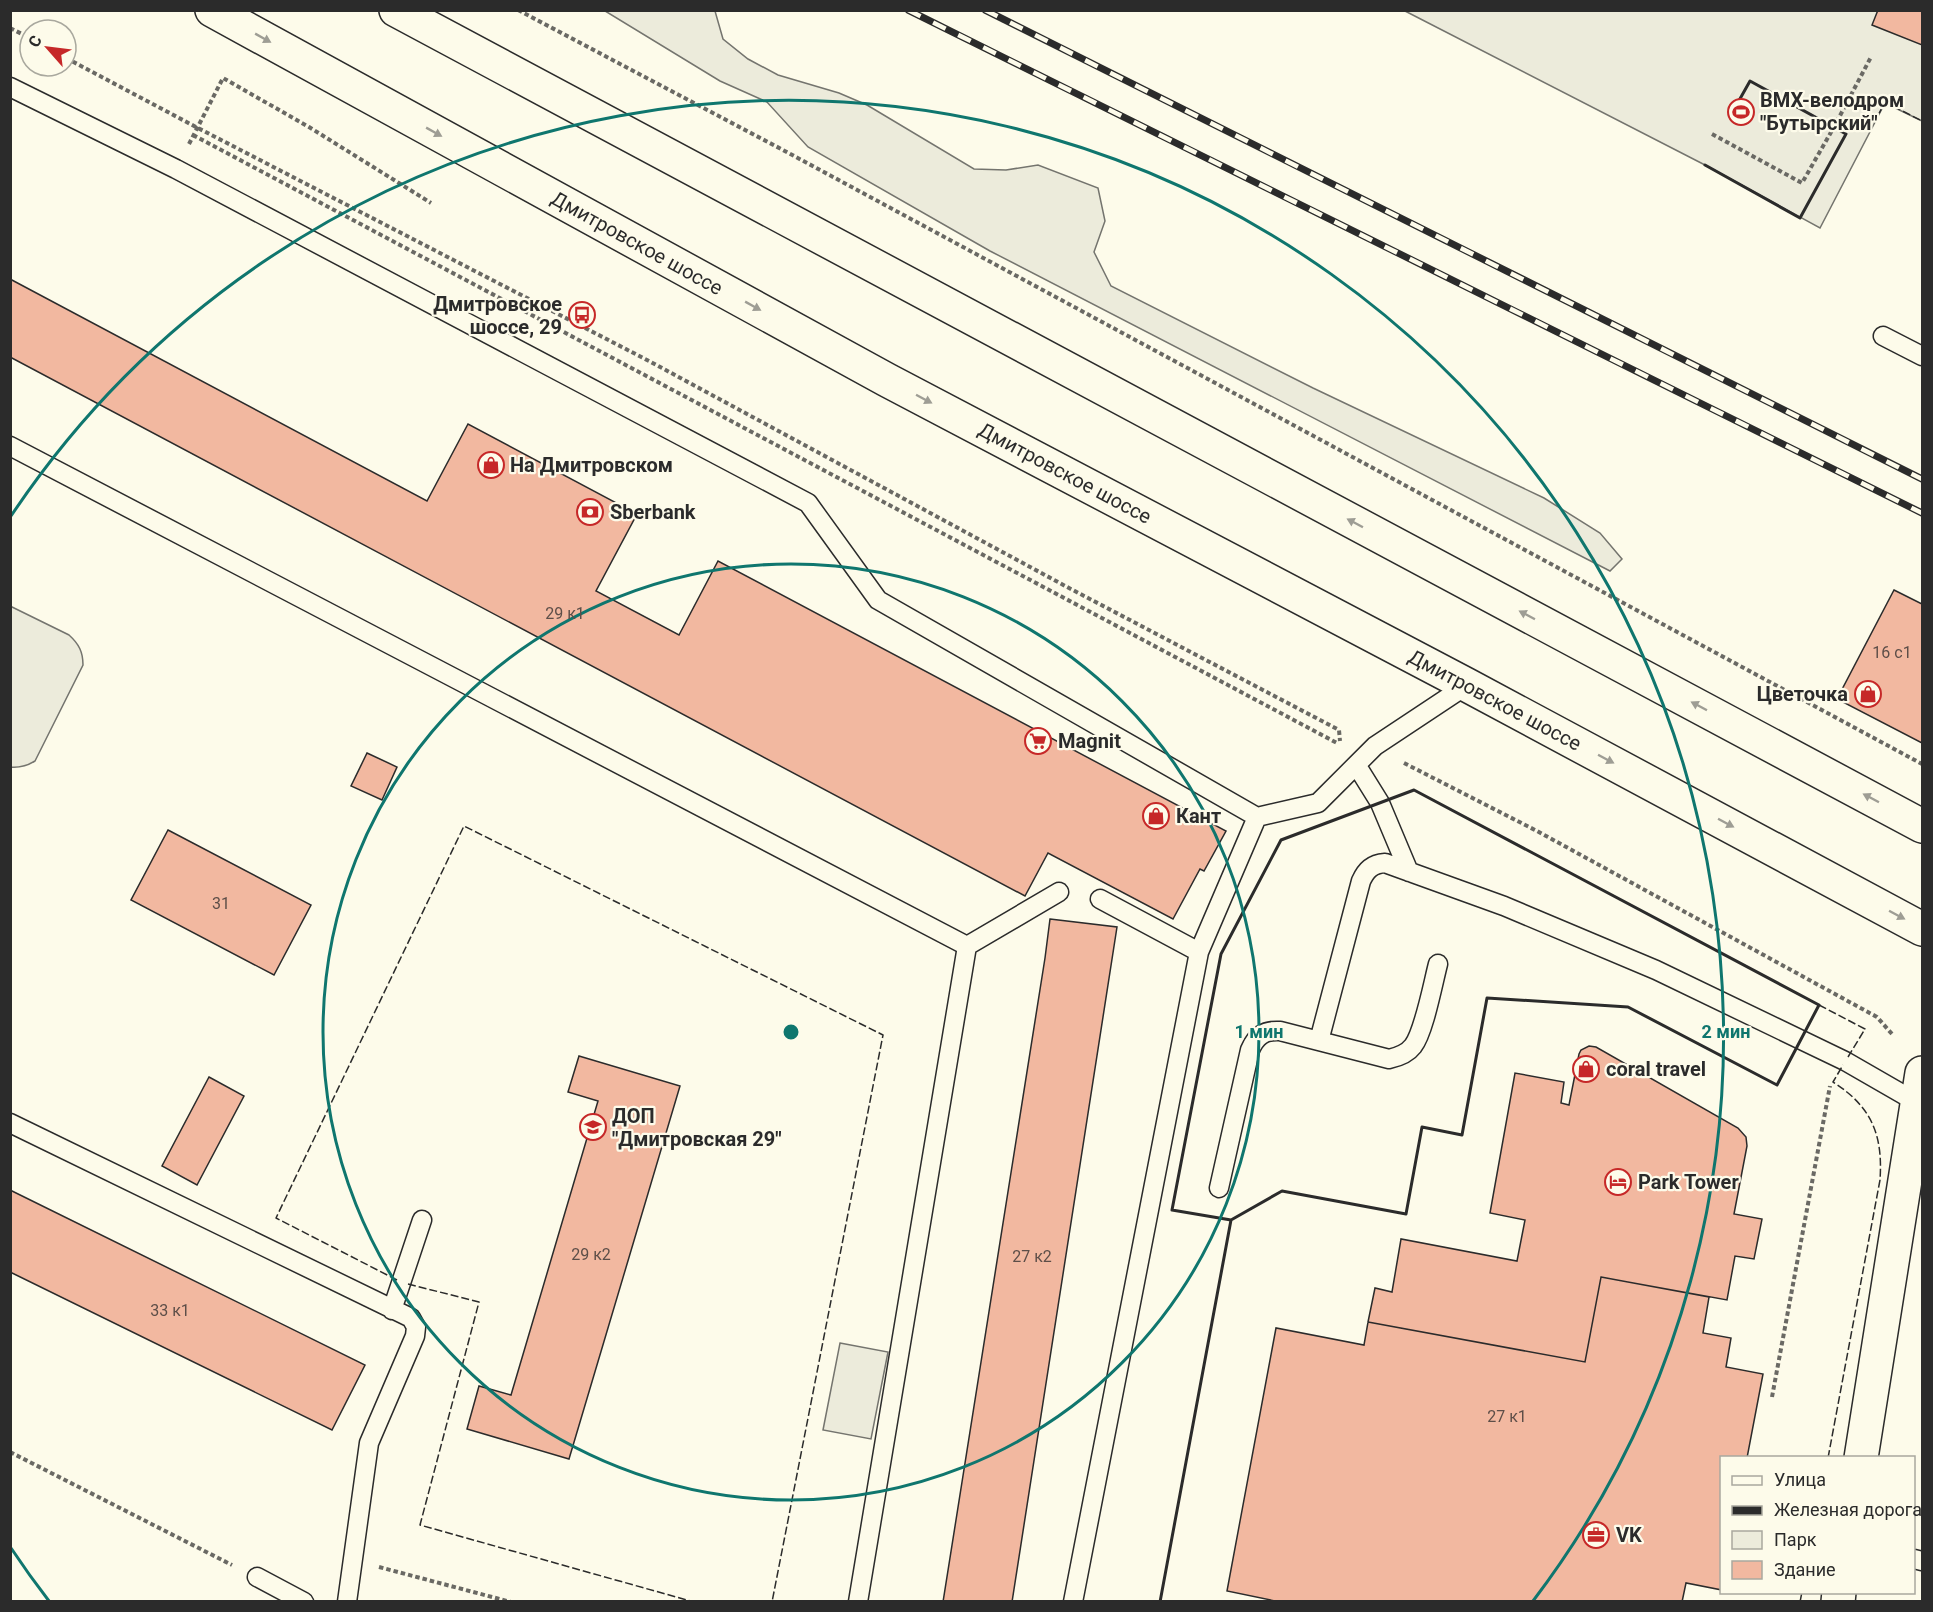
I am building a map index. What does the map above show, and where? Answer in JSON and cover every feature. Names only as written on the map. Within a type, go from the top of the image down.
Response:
[{"type":"main road","name":"Дмитровское шоссе","points":[[212,10],[887,380],[1467,685],[1923,929]]},
{"type":"main road","points":[[396,10],[1920,822]]},
{"type":"main road","points":[[1861,1456],[1920,1088]]},
{"type":"main road","points":[[1892,1267],[1923,1222]]},
{"type":"lane","points":[[10,87],[176,169],[808,503],[878,600],[1257,816],[1318,803],[1375,746],[1467,685]]},
{"type":"lane","points":[[1883,336],[1923,356]]},
{"type":"lane","points":[[10,446],[967,946]]},
{"type":"lane","points":[[1357,766],[1380,803],[1409,872]]},
{"type":"lane","points":[[1073,1602],[1199,952],[1257,816]]},
{"type":"lane","points":[[1319,1041],[1361,881],[1371,867],[1385,863],[1504,906],[1656,970],[1881,1080],[1920,1088]]},
{"type":"lane","points":[[967,946],[1059,892]]},
{"type":"lane","points":[[1100,898],[1199,952]]},
{"type":"lane","points":[[858,1602],[967,946]]},
{"type":"lane","points":[[1219,1188],[1250,1050],[1255,1040],[1270,1031],[1280,1031],[1389,1059],[1407,1052],[1419,1036],[1438,963]]},
{"type":"lane","points":[[10,1123],[411,1318],[416,1327],[415,1336],[369,1443],[347,1602]]},
{"type":"lane","points":[[392,1310],[422,1220]]},
{"type":"lane","points":[[257,1577],[304,1602]]},
{"type":"path","points":[[518,10],[1923,764]]},
{"type":"path","points":[[1713,134],[1802,183],[1871,57]]},
{"type":"path","points":[[78,64],[196,128],[638,355],[1069,588],[1339,730],[1341,745],[193,135]]},
{"type":"path","points":[[196,128],[223,78],[309,127],[431,203]]},
{"type":"path","points":[[1398,760],[1537,831],[1877,1017],[1892,1034]]},
{"type":"path","points":[[1772,1397],[1836,1057]]},
{"type":"path","points":[[10,1452],[257,1577]]},
{"type":"path","points":[[352,1559],[511,1602]]},
{"type":"green space","points":[[605,11],[715,11],[723,39],[748,59],[778,75],[839,93],[867,105],[974,169],[1006,170],[1038,165],[1098,188],[1105,221],[1094,252],[1111,286],[1313,388],[1544,498],[1600,533],[1622,559],[1610,571],[990,251],[808,147],[767,102],[720,81]]},
{"type":"green space","name":"BMX-велодром \"Бутырский\"","points":[[1405,11],[1922,11],[1922,121],[1885,103],[1820,228],[1705,165]]},
{"type":"green space","points":[[10,606],[69,635],[80,648],[83,660],[83,665],[35,761],[17,767],[10,767]]},
{"type":"green space","points":[[840,1343],[888,1352],[871,1439],[823,1430]]},
{"type":"building","points":[[1878,10],[1922,10],[1922,45],[1872,25]]},
{"type":"building","points":[[10,279],[427,501],[468,424],[637,514],[596,591],[679,635],[718,561],[1226,831],[1204,871],[1200,869],[1173,919],[1048,853],[1025,896],[10,357]]},
{"type":"building","points":[[1894,590],[1922,604],[1922,743],[1837,699]]},
{"type":"building","points":[[367,753],[397,767],[382,800],[351,786]]},
{"type":"building","points":[[168,830],[311,905],[274,975],[131,900]]},
{"type":"building","points":[[1050,919],[1117,927],[1012,1602],[943,1602],[1045,958]]},
{"type":"building","name":"Park Tower","points":[[1589,1046],[1596,1047],[1738,1128],[1746,1137],[1747,1146],[1734,1214],[1762,1219],[1754,1259],[1735,1256],[1727,1300],[1601,1277],[1585,1362],[1368,1322],[1375,1288],[1392,1292],[1401,1239],[1517,1261],[1525,1220],[1490,1213],[1515,1073],[1564,1082],[1561,1103],[1569,1105],[1579,1054],[1581,1050]]},
{"type":"building","points":[[579,1056],[680,1086],[569,1459],[467,1429],[479,1386],[511,1395],[598,1101],[568,1092]]},
{"type":"building","points":[[209,1077],[244,1096],[197,1185],[162,1166]]},
{"type":"building","points":[[10,1190],[365,1365],[332,1430],[10,1272]]},
{"type":"building","points":[[1601,1277],[1709,1297],[1703,1333],[1731,1338],[1726,1367],[1763,1374],[1747,1456],[1720,1456],[1720,1590],[1686,1583],[1682,1602],[1280,1602],[1227,1591],[1276,1328],[1364,1345],[1368,1322],[1585,1362]]},
{"type":"railway","points":[[908,10],[1922,513]]},
{"type":"railway","points":[[985,10],[1922,479]]},
{"type":"fence","points":[[1874,123],[1885,102],[1922,121]]},
{"type":"fence","points":[[397,1280],[276,1218],[464,826],[883,1035],[772,1602]]},
{"type":"fence","points":[[1819,1005],[1865,1029],[1848,1057]]},
{"type":"fence","points":[[1828,1456],[1880,1180],[1879,1149],[1872,1123],[1857,1102],[1833,1082],[1843,1065]]},
{"type":"fence","points":[[408,1284],[479,1302],[420,1525],[694,1602]]},
{"type":"fence","points":[[1800,1602],[1802,1594]]},
{"type":"wall","points":[[1705,165],[1800,218],[1846,134],[1750,81],[1732,113]]},
{"type":"wall","points":[[1414,790],[1819,1005],[1777,1085],[1628,1007],[1487,998],[1462,1135],[1422,1127],[1406,1214],[1282,1191],[1231,1220],[1172,1210],[1221,954],[1281,840],[1414,790]]},
{"type":"wall","points":[[1160,1602],[1231,1220]]},
{"type":"place","name":"BMX-велодром \"Бутырский\"","points":[[1741,112]]},
{"type":"place","name":"Дмитровское шоссе, 29","points":[[582,315]]},
{"type":"place","name":"На Дмитровском","points":[[491,465]]},
{"type":"place","name":"Sberbank","points":[[590,512]]},
{"type":"place","name":"Цветочка","points":[[1868,694]]},
{"type":"place","name":"Magnit","points":[[1038,741]]},
{"type":"place","name":"Кант","points":[[1156,816]]},
{"type":"place","name":"coral travel","points":[[1586,1069]]},
{"type":"place","name":"ДОП \"Дмитровская 29\"","points":[[593,1127]]},
{"type":"place","name":"Park Tower","points":[[1618,1182]]},
{"type":"place","name":"VK","points":[[1596,1535]]}]
